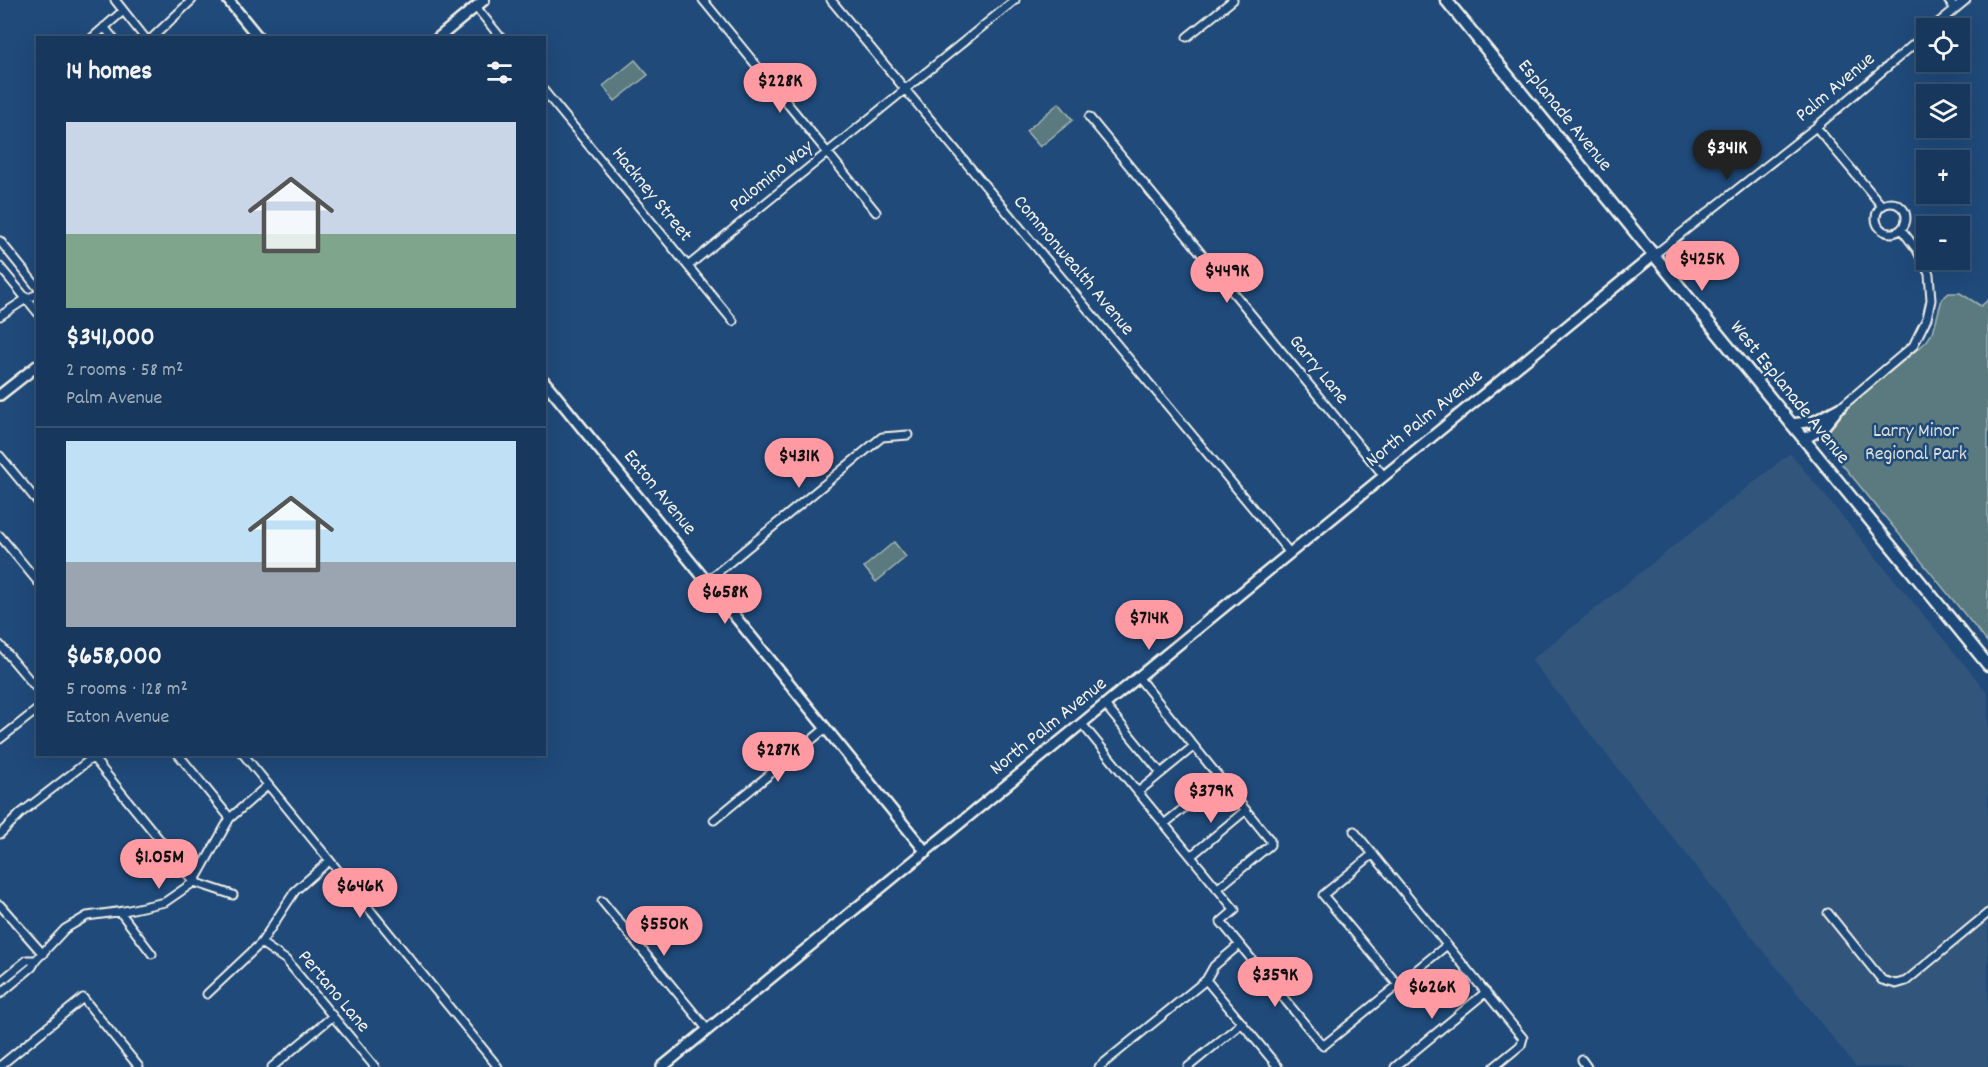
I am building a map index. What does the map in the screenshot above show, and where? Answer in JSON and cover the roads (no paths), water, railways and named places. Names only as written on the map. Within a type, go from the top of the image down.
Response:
[{"type":"main road","name":"Esplanade Avenue","points":[[1446,0],[1654,255]]},
{"type":"main road","name":"West Esplanade Avenue","points":[[1654,255],[1988,665]]},
{"type":"street","points":[[115,0],[143,36]]},
{"type":"street","points":[[154,36],[192,0]]},
{"type":"street","points":[[228,0],[257,36]]},
{"type":"street","points":[[440,36],[484,0]]},
{"type":"street","points":[[703,0],[876,212]]},
{"type":"street","name":"Commonwealth Avenue","points":[[831,0],[1290,553]]},
{"type":"street","name":"Palomino Way","points":[[688,266],[1015,0]]},
{"type":"street","points":[[1187,37],[1233,0]]},
{"type":"street","points":[[1947,0],[1955,9]]},
{"type":"street","points":[[1944,18],[1966,0]]},
{"type":"street","points":[[476,7],[499,36]]},
{"type":"street","points":[[94,36],[123,11]]},
{"type":"street","points":[[105,27],[112,36]]},
{"type":"street","name":"Palm Avenue","points":[[1654,255],[1816,127],[1916,42]]},
{"type":"street","name":"Hackney Street","points":[[546,93],[733,321]]},
{"type":"street","name":"Garry Lane","points":[[1089,117],[1384,476]]},
{"type":"street","points":[[1816,127],[1882,206]]},
{"type":"street","points":[[1897,205],[1904,211],[1905,221],[1900,230],[1892,233],[1879,227],[1877,214],[1882,206],[1897,205]]},
{"type":"street","points":[[1804,439],[1822,429],[1841,407],[1913,346],[1927,318],[1931,300],[1929,274],[1917,250],[1900,230]]},
{"type":"street","points":[[0,242],[36,286]]},
{"type":"street","name":"North Palm Avenue","points":[[662,1067],[1654,255]]},
{"type":"street","points":[[0,267],[36,310]]},
{"type":"street","points":[[0,316],[26,298],[36,295]]},
{"type":"street","points":[[0,395],[36,367]]},
{"type":"street","name":"Eaton Avenue","points":[[546,383],[926,852]]},
{"type":"street","points":[[1791,423],[1815,421],[1841,407]]},
{"type":"street","points":[[707,581],[882,437],[908,435]]},
{"type":"street","points":[[0,456],[36,500]]},
{"type":"street","points":[[0,536],[36,580]]},
{"type":"street","points":[[0,645],[36,688]]},
{"type":"street","points":[[1138,677],[1270,840],[1270,845],[1217,889]]},
{"type":"street","points":[[1105,705],[1161,773]]},
{"type":"street","points":[[0,739],[36,711]]},
{"type":"street","points":[[1082,724],[1235,910],[1221,922],[1323,1046],[1447,945]]},
{"type":"street","points":[[714,820],[826,728]]},
{"type":"street","points":[[1138,792],[1194,746]]},
{"type":"street","points":[[0,834],[21,813],[91,756],[194,882],[233,895]]},
{"type":"street","points":[[180,756],[230,818]]},
{"type":"street","points":[[245,756],[498,1067]]},
{"type":"street","points":[[1164,824],[1220,778]]},
{"type":"street","points":[[0,994],[32,967],[65,929],[87,916],[120,912],[165,902],[194,882],[230,818],[268,786]]},
{"type":"street","points":[[1191,856],[1246,810]]},
{"type":"street","points":[[1354,831],[1523,1038],[1521,1045],[1494,1067]]},
{"type":"street","points":[[1373,854],[1323,895],[1398,985]]},
{"type":"street","points":[[207,994],[261,943],[296,891],[329,861]]},
{"type":"street","points":[[602,901],[707,1029]]},
{"type":"street","points":[[0,905],[43,954]]},
{"type":"street","points":[[120,912],[152,954]]},
{"type":"street","points":[[1828,913],[1882,981],[1896,984],[1906,981],[1988,913]]},
{"type":"street","name":"Pertano Lane","points":[[261,943],[286,960],[375,1067]]},
{"type":"street","points":[[1099,1067],[1206,980],[1214,966],[1239,945]]},
{"type":"street","points":[[0,982],[27,960],[36,960]]},
{"type":"street","points":[[1206,980],[1278,1067]]},
{"type":"street","points":[[1395,1067],[1486,992]]},
{"type":"street","points":[[0,1066],[83,998],[140,1067]]},
{"type":"street","points":[[272,1067],[333,1017]]},
{"type":"street","points":[[1188,1067],[1242,1023]]},
{"type":"street","points":[[1582,1060],[1587,1067]]},
{"type":"park label","name":"Larry Minor Regional Park","points":[[1916,444]]}]
